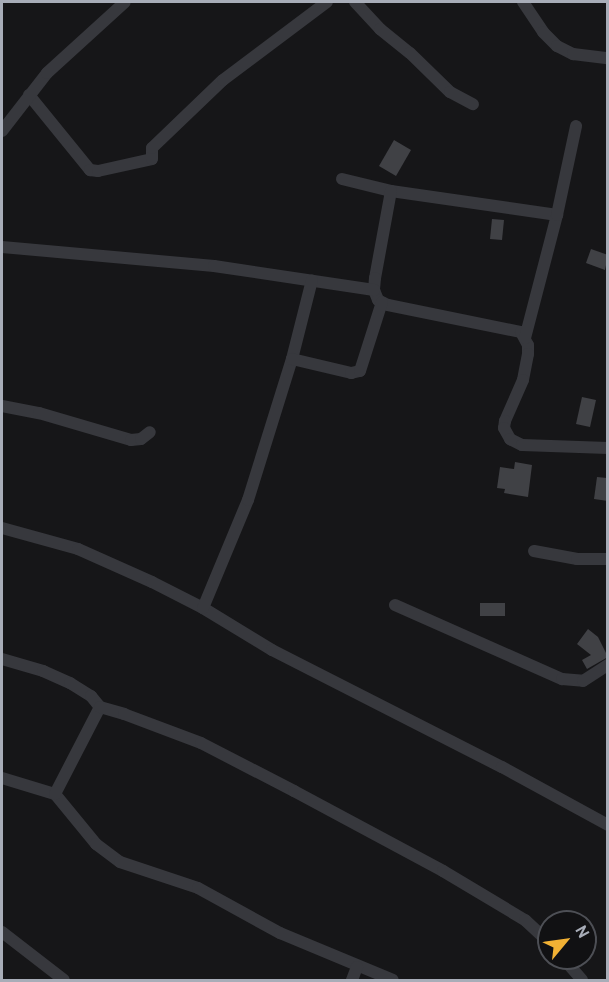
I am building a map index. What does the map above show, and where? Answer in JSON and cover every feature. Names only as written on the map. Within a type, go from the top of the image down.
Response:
[{"type":"street","points":[[2,131],[47,73],[125,2]]},
{"type":"street","points":[[29,95],[90,170],[98,171],[152,159],[152,148],[223,80],[327,2]]},
{"type":"street","points":[[355,2],[380,29],[410,53],[450,92],[473,104]]},
{"type":"street","points":[[523,2],[543,32],[557,46],[573,54],[608,58]]},
{"type":"street","points":[[576,126],[557,215],[525,338],[528,354],[523,380],[504,428],[510,439],[522,446],[608,448]]},
{"type":"street","points":[[342,179],[391,191],[557,215]]},
{"type":"street","points":[[391,191],[374,290],[382,302],[514,329],[525,338]]},
{"type":"street","points":[[2,247],[214,266],[374,290]]},
{"type":"street","points":[[203,608],[252,490],[292,359],[312,280]]},
{"type":"street","points":[[292,359],[351,373],[360,371],[382,302]]},
{"type":"street","points":[[2,406],[39,413],[131,440],[141,439],[150,432]]},
{"type":"street","points":[[2,528],[78,549],[203,608],[272,650],[502,767],[608,825]]},
{"type":"street","points":[[534,551],[576,559],[608,559]]},
{"type":"street","points":[[395,605],[562,679],[583,681],[608,665]]},
{"type":"street","points":[[2,659],[43,671],[70,683],[91,696],[100,707],[188,738],[294,791],[443,871],[525,920],[537,931]]},
{"type":"street","points":[[55,794],[100,707]]},
{"type":"street","points":[[2,778],[55,794],[96,844],[120,862],[198,888],[279,933],[393,981]]},
{"type":"street","points":[[2,932],[64,981]]},
{"type":"street","points":[[352,981],[357,967]]},
{"type":"building","points":[[394,140],[411,150],[396,176],[379,166]]},
{"type":"building","points":[[492,219],[504,220],[502,240],[490,239]]},
{"type":"building","points":[[591,249],[608,255],[605,270],[586,263]]},
{"type":"building","points":[[582,397],[596,400],[590,427],[576,424]]},
{"type":"building","points":[[515,462],[532,465],[528,497],[504,493],[505,489],[497,488],[500,467],[514,469]]},
{"type":"building","points":[[597,477],[607,478],[608,501],[594,499]]},
{"type":"building","points":[[480,603],[505,603],[505,616],[480,616]]},
{"type":"building","points":[[588,629],[598,637],[608,657],[587,669],[582,660],[591,655],[577,644]]}]
